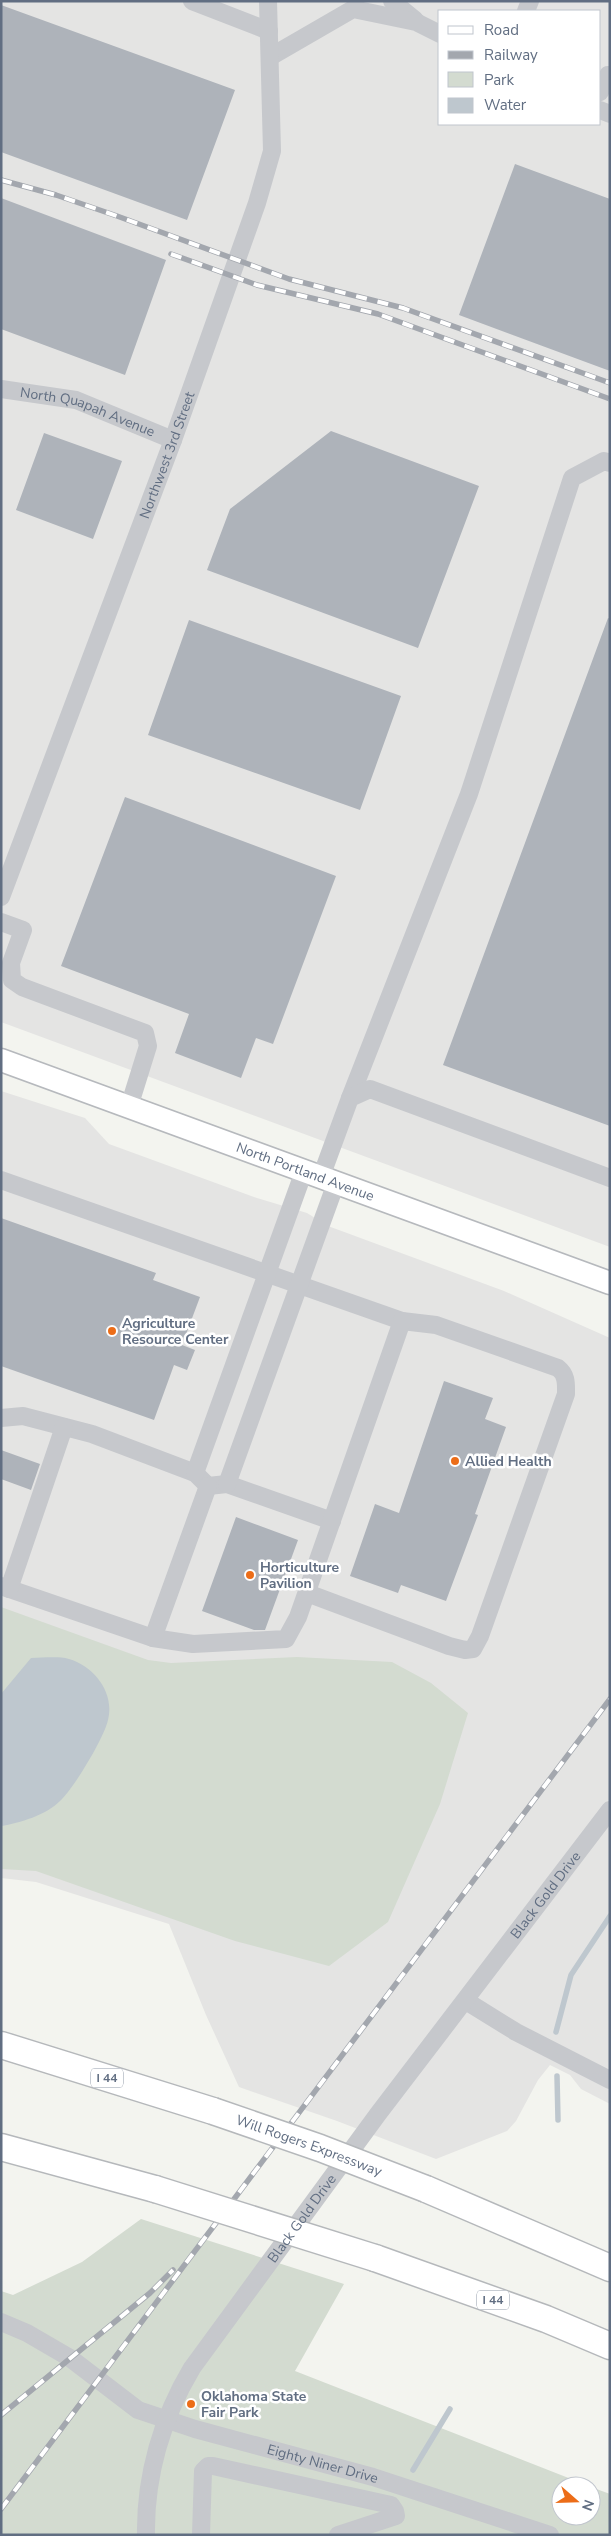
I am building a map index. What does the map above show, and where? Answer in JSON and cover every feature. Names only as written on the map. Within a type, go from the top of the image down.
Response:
[{"type":"highway","name":"Will Rogers Expressway","points":[[1,2045],[213,2111],[320,2148],[426,2189],[610,2268]]},
{"type":"highway","name":"I 44","points":[[1,2147],[155,2189],[375,2258],[536,2316],[610,2346]]},
{"type":"main road","name":"North Portland Avenue","points":[[1,1060],[610,1283]]},
{"type":"street","points":[[192,1],[269,31]]},
{"type":"street","name":"Northwest 3rd Street","points":[[1,897],[173,440],[258,204],[272,151],[268,1]]},
{"type":"street","points":[[392,1],[416,22],[438,33]]},
{"type":"street","points":[[270,57],[353,9],[416,22]]},
{"type":"street","points":[[601,89],[606,74]]},
{"type":"street","name":"North Quapah Avenue","points":[[1,389],[76,400],[173,440]]},
{"type":"street","points":[[195,1473],[266,1274],[320,1177],[469,794],[572,478],[604,461],[610,463]]},
{"type":"street","points":[[1,922],[23,930],[12,963],[12,980],[22,987],[145,1032],[148,1046],[129,1107]]},
{"type":"street","points":[[350,1098],[370,1089],[610,1178]]},
{"type":"street","points":[[227,1484],[298,1284],[320,1177]]},
{"type":"street","points":[[1,1180],[402,1321],[436,1325],[558,1368],[566,1380],[566,1394],[474,1649],[465,1650],[449,1646],[307,1593]]},
{"type":"street","points":[[64,1427],[5,1588],[154,1638],[193,1644],[286,1639],[298,1617],[307,1593],[402,1321]]},
{"type":"street","points":[[1,1418],[23,1416],[92,1434],[195,1473],[208,1486]]},
{"type":"street","points":[[208,1486],[227,1484],[332,1521]]},
{"type":"street","points":[[154,1638],[208,1486]]},
{"type":"street","name":"Black Gold Drive","points":[[146,2535],[149,2477],[167,2420],[181,2386],[221,2327],[378,2114],[610,1810]]},
{"type":"street","points":[[466,2001],[516,2032],[610,2080]]},
{"type":"street","name":"Eighty Niner Drive","points":[[1,2322],[46,2343],[104,2382],[138,2410],[167,2420],[373,2476],[433,2495],[524,2530],[550,2535]]},
{"type":"street","points":[[201,2535],[203,2471],[208,2466],[213,2466],[391,2505],[395,2511],[396,2516],[338,2535]]},
{"type":"shaded area","points":[[1,1],[610,1],[610,1247],[1,1022]]},
{"type":"shaded area","points":[[1,1091],[85,1118],[109,1144],[257,1198],[307,1213],[328,1226],[504,1291],[610,1338],[610,2104],[581,2089],[570,2075],[550,2065],[538,2080],[516,2121],[507,2131],[436,2159],[337,2121],[239,2087],[206,2015],[169,1924],[36,1882],[1,1878]]},
{"type":"green space","points":[[1,1607],[148,1660],[171,1663],[297,1657],[392,1662],[431,1683],[468,1713],[440,1804],[388,1922],[329,1966],[235,1941],[36,1871],[1,1869]]},
{"type":"green space","name":"Oklahoma State Fair Park","points":[[141,2219],[344,2284],[295,2371],[563,2476],[551,2476],[551,2526],[601,2526],[601,2491],[610,2494],[610,2535],[1,2535],[1,2291],[13,2295],[82,2262]]},
{"type":"water","points":[[31,1658],[65,1658],[87,1668],[94,1674],[105,1691],[108,1700],[108,1720],[88,1762],[60,1801],[32,1818],[1,1826],[1,1694]]},
{"type":"building","points":[[1,5],[235,90],[187,220],[1,152]]},
{"type":"building","points":[[515,164],[610,199],[610,371],[459,315]]},
{"type":"building","points":[[1,198],[166,260],[125,375],[1,329]]},
{"type":"building","points":[[331,431],[479,486],[418,648],[207,570],[230,509]]},
{"type":"building","points":[[44,433],[122,461],[93,539],[16,510]]},
{"type":"building","points":[[608,618],[610,619],[610,1126],[443,1065]]},
{"type":"building","points":[[189,620],[401,696],[360,810],[148,735]]},
{"type":"building","points":[[125,797],[336,876],[273,1044],[256,1038],[241,1078],[175,1053],[189,1014],[61,966]]},
{"type":"building","name":"Agriculture Resource Center","points":[[1,1218],[156,1273],[153,1280],[200,1297],[182,1345],[195,1350],[187,1370],[174,1365],[154,1420],[1,1366]]},
{"type":"building","name":"Allied Health","points":[[444,1381],[493,1398],[485,1419],[506,1427],[475,1514],[478,1515],[446,1601],[401,1585],[398,1593],[350,1576],[375,1504],[399,1513]]},
{"type":"building","points":[[1,1450],[40,1464],[31,1490],[1,1479]]},
{"type":"building","name":"Horticulture Pavilion","points":[[236,1517],[298,1540],[265,1630],[254,1630],[202,1611]]},
{"type":"waterway","points":[[556,2032],[571,1975],[610,1916]]},
{"type":"waterway","points":[[557,2076],[558,2120]]},
{"type":"waterway","points":[[413,2470],[450,2409]]},
{"type":"railway","points":[[1,180],[56,195],[289,279],[403,308],[610,383]]},
{"type":"railway","points":[[171,254],[257,285],[378,314],[610,399]]},
{"type":"railway","points":[[1,2509],[610,1699]]},
{"type":"railway","points":[[1,2415],[150,2293],[173,2270]]},
{"type":"place","name":"Agriculture Resource Center","points":[[112,1331]]},
{"type":"place","name":"Allied Health","points":[[455,1461]]},
{"type":"place","name":"Horticulture Pavilion","points":[[250,1575]]},
{"type":"place","name":"Oklahoma State Fair Park","points":[[191,2404]]}]
